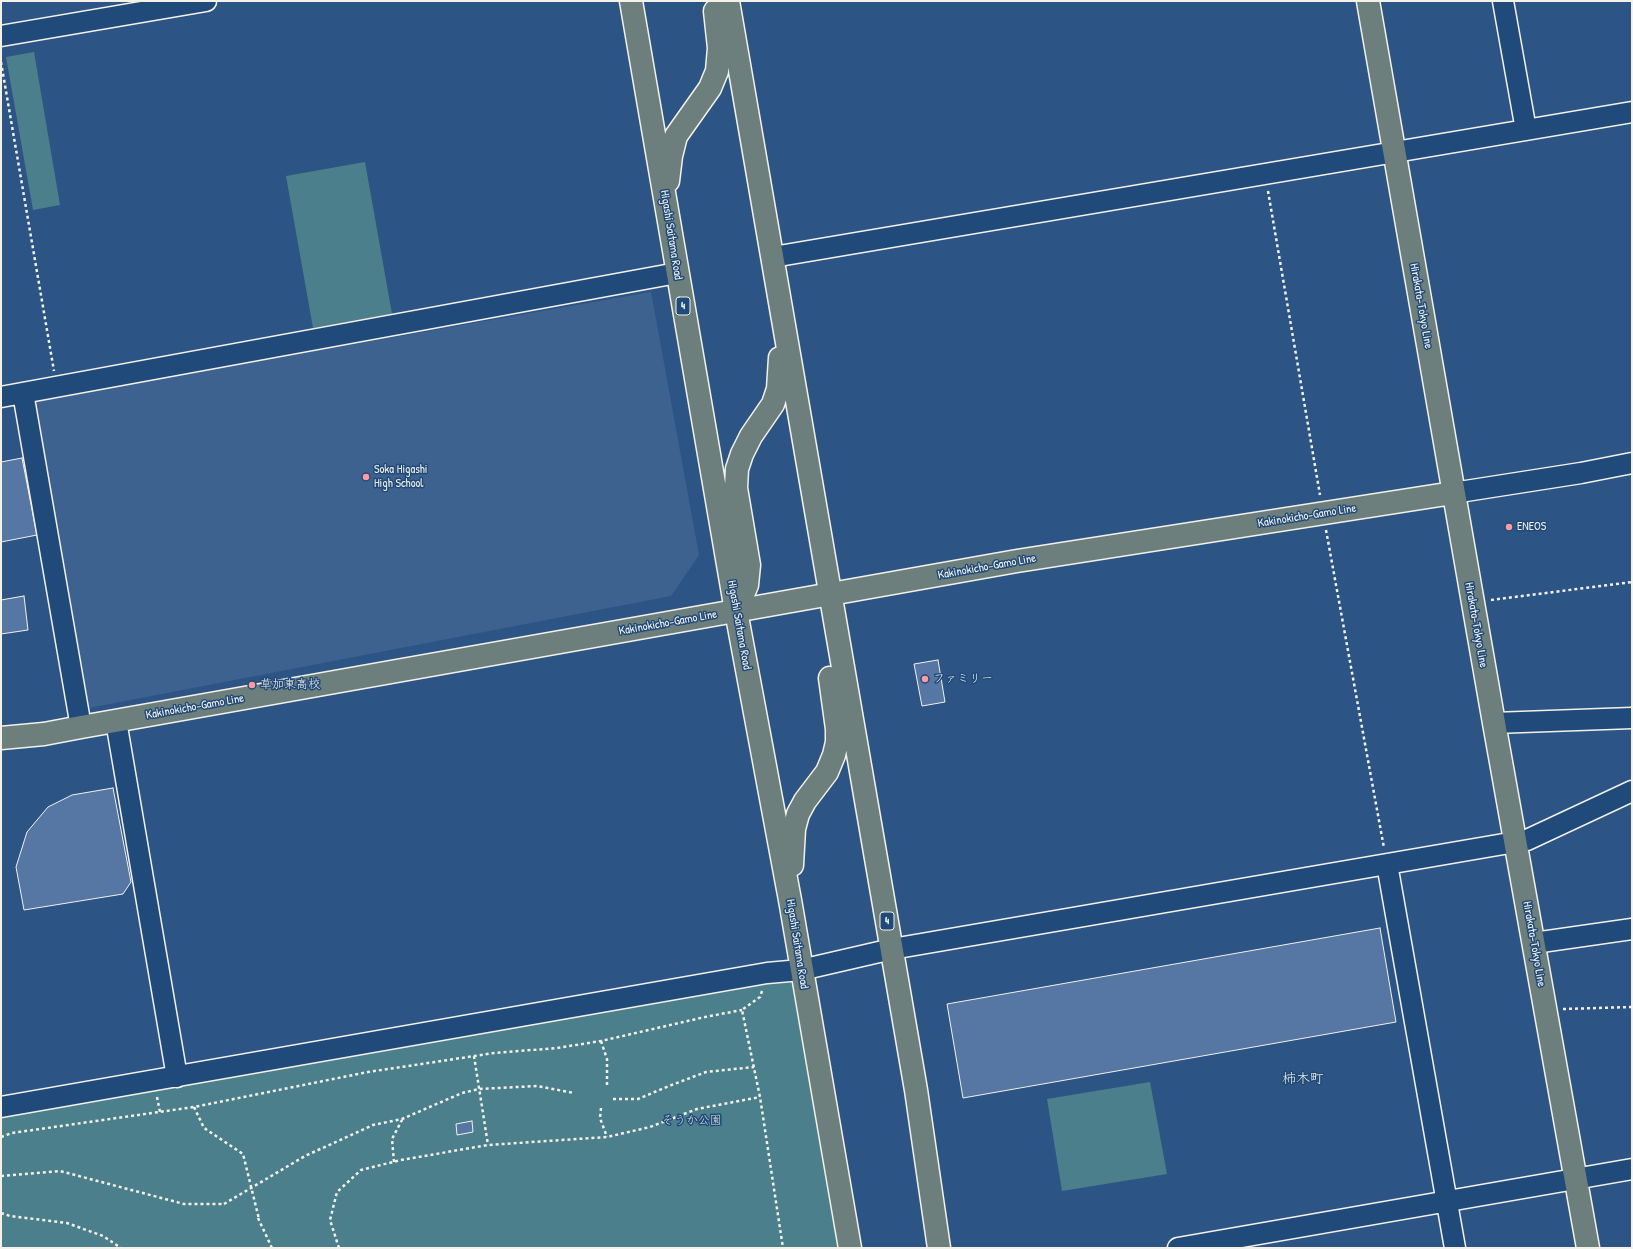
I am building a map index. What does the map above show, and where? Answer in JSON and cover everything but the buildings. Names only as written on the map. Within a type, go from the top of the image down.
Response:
[{"type":"main road","name":"Higashi Saitama Road","points":[[631,1],[654,141],[668,208],[677,273],[736,611],[790,900],[850,1248]]},
{"type":"main road","name":"4","points":[[668,208],[668,179],[671,156],[676,136],[710,88],[717,70],[720,48],[714,1]]},
{"type":"main road","name":"4","points":[[728,1],[773,256],[780,311],[831,594],[916,1090],[939,1248]]},
{"type":"main road","name":"Hirakata-Tokyo Line","points":[[1368,1],[1453,493],[1588,1248]]},
{"type":"main road","name":"4","points":[[736,611],[747,585],[749,565],[736,488],[738,469],[742,454],[751,436],[773,404],[778,389],[780,375],[780,311]]},
{"type":"main road","name":"Kakinokicho-Gamo Line","points":[[1,738],[44,734],[1025,560],[1453,493]]},
{"type":"main road","name":"4","points":[[790,900],[794,829],[798,814],[805,801],[827,772],[834,756],[837,742],[838,729],[824,642],[824,620],[831,594]]},
{"type":"street","points":[[1,36],[206,1]]},
{"type":"street","points":[[1503,1],[1526,130]]},
{"type":"street","points":[[773,256],[1632,112]]},
{"type":"street","points":[[1,397],[677,273]]},
{"type":"street","points":[[23,393],[81,727]]},
{"type":"street","points":[[1453,493],[1581,473],[1632,463]]},
{"type":"street","points":[[1494,723],[1632,718]]},
{"type":"street","points":[[116,721],[177,1077]]},
{"type":"street","points":[[1,1107],[768,973],[801,970],[892,949],[1527,840],[1632,791]]},
{"type":"street","points":[[1387,864],[1455,1248]]},
{"type":"street","points":[[1534,943],[1632,929]]},
{"type":"street","points":[[1178,1248],[1632,1169]]},
{"type":"path","points":[[1,62],[57,387]]},
{"type":"path","points":[[1486,600],[1632,582]]},
{"type":"path","points":[[1,1137],[12,1133],[120,1116],[194,1107],[368,1072],[494,1053],[558,1048],[601,1041],[742,1010],[760,997],[768,973]]},
{"type":"path","points":[[1560,1009],[1632,1007]]},
{"type":"path","points":[[742,1010],[760,1097],[783,1248]]},
{"type":"path","points":[[601,1041],[607,1059],[607,1086]]},
{"type":"path","points":[[474,1056],[488,1145]]},
{"type":"path","points":[[613,1099],[638,1099],[706,1072],[754,1067]]},
{"type":"path","points":[[1,1176],[60,1171],[184,1204],[225,1204],[305,1156],[373,1125],[402,1119],[462,1093],[479,1089],[537,1086],[574,1093]]},
{"type":"path","points":[[339,1248],[330,1220],[338,1192],[361,1170],[394,1162],[488,1145],[607,1137],[650,1127],[697,1110],[760,1097]]},
{"type":"path","points":[[194,1107],[204,1128],[243,1154],[258,1218],[272,1248]]},
{"type":"path","points":[[600,1108],[600,1118],[607,1137]]},
{"type":"path","points":[[394,1162],[392,1138],[402,1119]]},
{"type":"path","points":[[1,1213],[10,1216],[67,1223],[103,1236],[121,1248]]},
{"type":"shaded area","name":"Soka Higashi High School","points":[[651,292],[699,555],[671,596],[89,708],[35,400]]},
{"type":"green space","points":[[34,52],[60,205],[33,210],[6,57]]},
{"type":"green space","points":[[365,162],[392,314],[313,328],[286,176]]},
{"type":"green space","name":"そうか公園","points":[[795,976],[842,1248],[1,1248],[1,1114]]},
{"type":"green space","points":[[1150,1082],[1167,1174],[1062,1191],[1047,1099]]},
{"type":"place","name":"Soka Higashi High School","points":[[366,477]]},
{"type":"place","name":"ENEOS","points":[[1509,527]]},
{"type":"place","name":"ファミリー","points":[[925,679]]},
{"type":"place","name":"草加東高校","points":[[252,685]]},
{"type":"district","name":"柿木町","points":[[1303,1079]]}]
